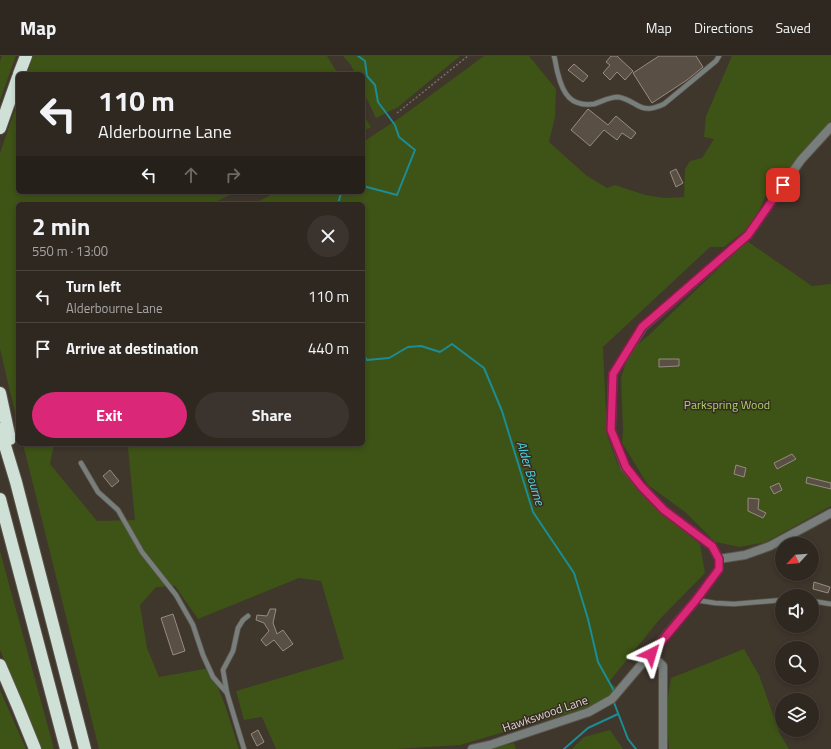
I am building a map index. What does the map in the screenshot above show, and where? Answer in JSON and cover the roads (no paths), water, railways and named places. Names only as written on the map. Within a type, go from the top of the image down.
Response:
[{"type":"highway","points":[[20,72],[26,56]]},
{"type":"highway","points":[[0,128],[16,83]]},
{"type":"highway","points":[[0,393],[10,437],[16,482]]},
{"type":"highway","points":[[0,429],[16,482],[85,749]]},
{"type":"highway","points":[[0,499],[66,749]]},
{"type":"highway","points":[[0,665],[35,749]]},
{"type":"street","points":[[830,129],[800,160],[748,235],[642,327],[613,374],[611,430],[626,467],[641,486],[664,510],[712,546],[719,559],[745,555],[770,546],[831,513]]},
{"type":"street","name":"Hawkswood Lane","points":[[472,749],[490,745],[589,712],[612,699],[696,600],[719,569],[719,559]]},
{"type":"street","points":[[651,654],[663,666],[663,749]]},
{"type":"lane","points":[[554,56],[557,74],[561,84],[569,98],[579,104],[593,104],[617,97],[643,108],[656,108],[664,104],[716,61],[719,56]]},
{"type":"lane","points":[[81,463],[98,492],[118,510],[142,552],[176,595],[193,625],[203,655],[213,676],[227,693]]},
{"type":"lane","points":[[696,600],[734,604],[775,601]]},
{"type":"lane","points":[[819,602],[831,604]]},
{"type":"lane","points":[[244,749],[227,693],[223,670],[233,651],[238,628],[243,620],[248,616]]},
{"type":"waterway","name":"Alder Bourne","points":[[358,56],[365,61],[367,76],[375,85],[378,102],[395,125],[399,137],[415,150],[397,195],[365,187]]},
{"type":"waterway","name":"Alder Bourne","points":[[339,202],[341,194]]},
{"type":"waterway","name":"Alder Bourne","points":[[365,357],[367,360],[389,358],[408,347],[421,346],[440,352],[452,344],[484,368],[502,411],[533,512],[574,573],[588,619],[598,662],[613,689],[613,694]]},
{"type":"waterway","name":"Alder Bourne","points":[[613,700],[628,739],[636,749]]},
{"type":"waterway","points":[[564,749],[588,728],[618,714]]},
{"type":"park label","name":"Parkspring Wood","points":[[727,405]]}]
